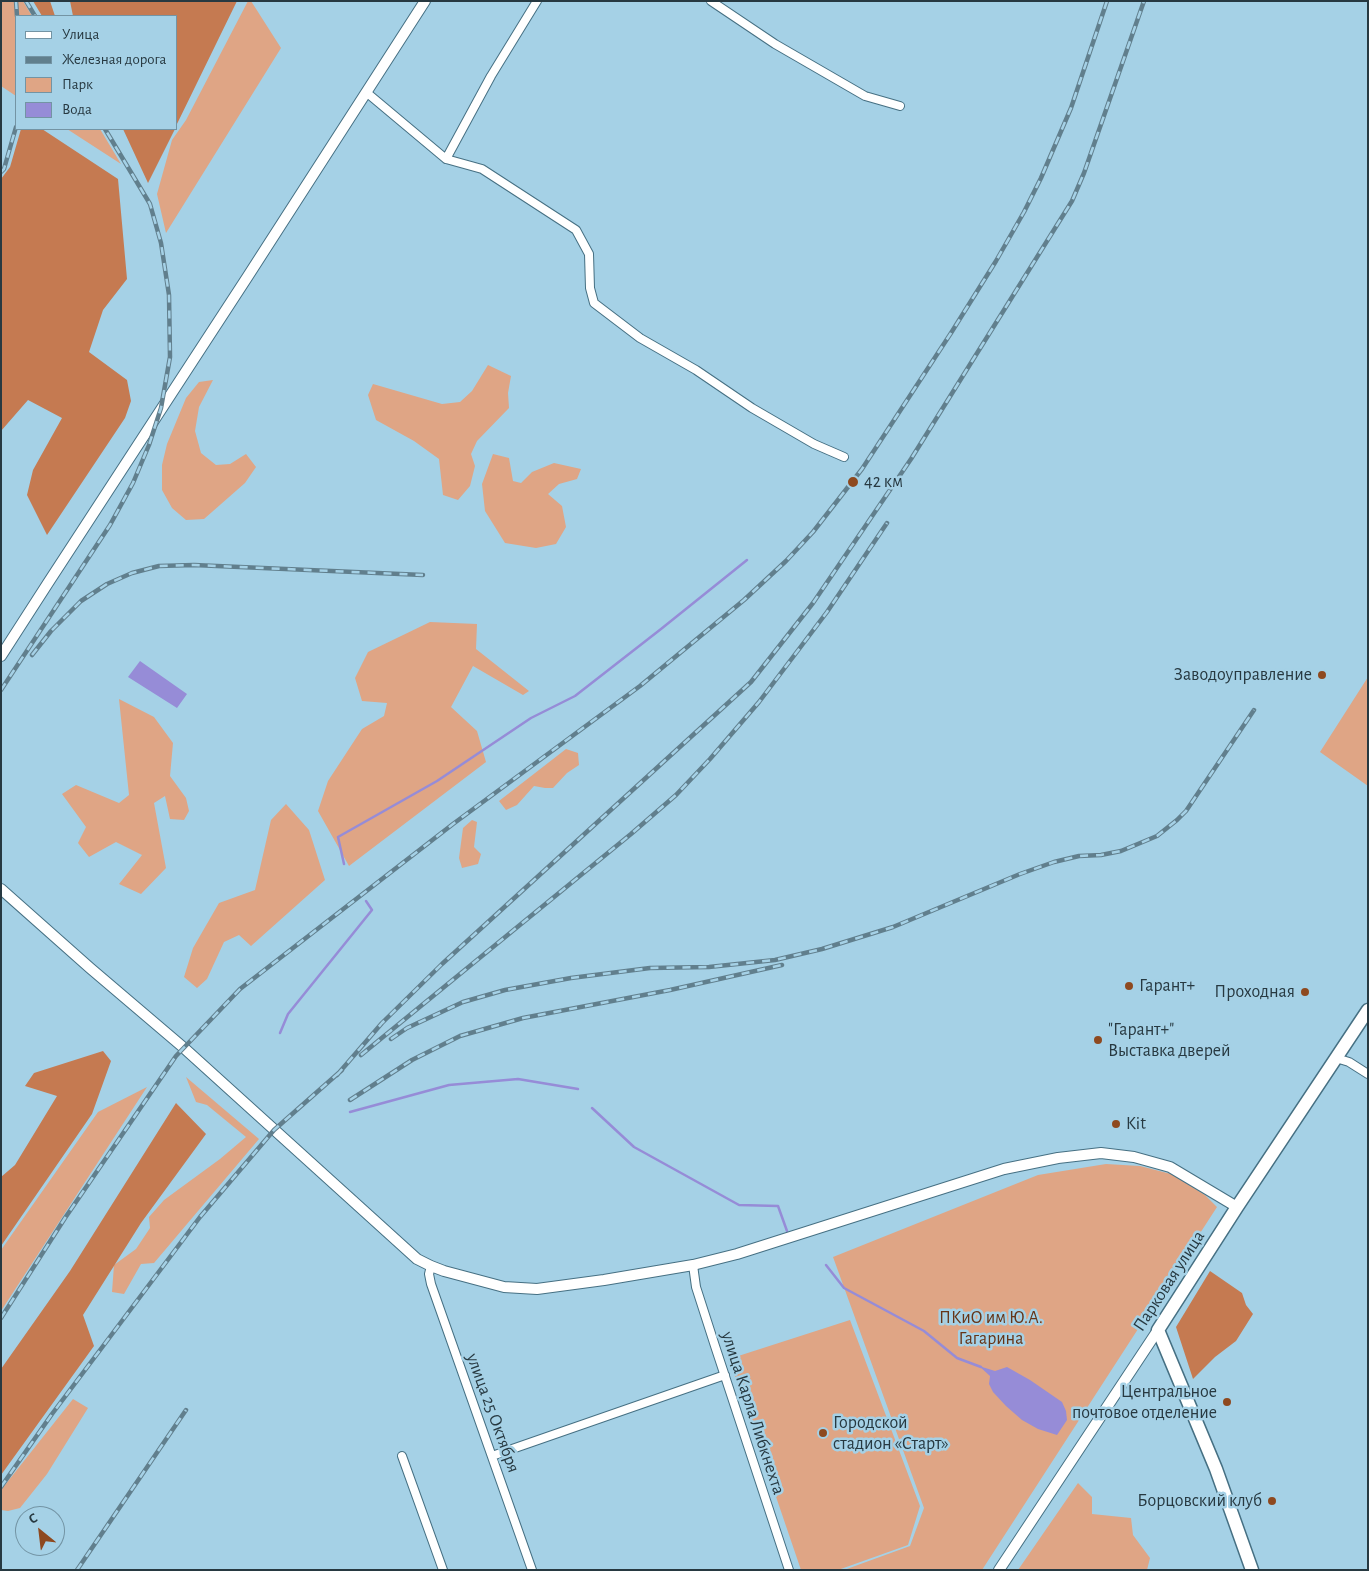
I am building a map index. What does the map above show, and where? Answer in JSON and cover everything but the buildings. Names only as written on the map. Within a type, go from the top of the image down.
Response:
[{"type":"main road","name":"Парковая улица","points":[[1158,1330],[1368,1010]]},
{"type":"main road","points":[[1158,1330],[1216,1469],[1252,1570]]},
{"type":"street","points":[[1,656],[426,1]]},
{"type":"street","points":[[446,159],[491,76],[537,1]]},
{"type":"street","points":[[711,1],[775,44],[865,96],[900,106]]},
{"type":"street","points":[[366,92],[446,159],[482,169],[576,230],[589,254],[590,288],[594,303],[640,338],[696,370],[752,408],[814,444],[844,457]]},
{"type":"street","points":[[1,889],[184,1048],[417,1259],[430,1266],[504,1287],[537,1289],[693,1265],[737,1254],[1004,1169],[1058,1158],[1101,1153],[1134,1157],[1170,1167],[1237,1207]]},
{"type":"street","points":[[1336,1058],[1349,1062],[1368,1074]]},
{"type":"street","name":"улица Карла Либкнехта","points":[[693,1265],[696,1287],[789,1570]]},
{"type":"street","name":"улица 25 Октября","points":[[430,1266],[431,1284],[532,1570]]},
{"type":"street","name":"Парковая улица","points":[[999,1570],[1158,1330]]},
{"type":"street","points":[[492,1456],[725,1376]]},
{"type":"street","points":[[402,1456],[443,1570]]},
{"type":"green space","points":[[1,1],[23,1],[31,15],[15,15],[15,95],[1,86]]},
{"type":"green space","points":[[248,1],[251,1],[281,48],[166,233],[157,194],[172,140],[186,120]]},
{"type":"green space","points":[[69,130],[101,130],[121,164]]},
{"type":"green space","points":[[488,365],[511,376],[508,393],[509,408],[477,441],[471,454],[475,466],[470,486],[458,500],[443,495],[439,459],[414,441],[376,420],[368,395],[373,384],[442,404],[460,402],[472,391]]},
{"type":"green space","points":[[213,380],[199,407],[195,431],[201,453],[216,465],[230,464],[246,454],[256,467],[245,483],[204,519],[186,520],[172,508],[162,490],[162,465],[167,444],[186,398],[199,382]]},
{"type":"green space","points":[[493,454],[509,458],[513,481],[521,483],[532,472],[554,463],[581,469],[577,479],[559,484],[548,494],[562,506],[566,527],[556,544],[536,548],[505,543],[485,511],[482,484]]},
{"type":"green space","points":[[430,622],[477,624],[476,649],[529,691],[523,695],[473,666],[451,707],[477,731],[486,762],[349,866],[318,811],[328,781],[362,729],[384,716],[387,703],[362,701],[355,678],[368,652]]},
{"type":"green space","points":[[1368,677],[1368,786],[1320,752]]},
{"type":"green space","points":[[119,699],[154,717],[173,743],[170,776],[186,798],[189,811],[184,820],[170,819],[165,796],[154,803],[166,868],[141,894],[119,884],[142,855],[116,842],[89,857],[78,843],[86,827],[62,794],[76,785],[119,803],[129,795]]},
{"type":"green space","points":[[566,749],[578,753],[579,765],[567,773],[553,788],[534,786],[517,805],[506,810],[499,801]]},
{"type":"green space","points":[[286,804],[309,830],[325,880],[251,946],[239,935],[224,942],[207,979],[197,988],[184,977],[193,948],[219,903],[255,890],[271,820]]},
{"type":"green space","points":[[472,820],[477,822],[474,847],[481,854],[478,864],[462,868],[459,858],[463,828]]},
{"type":"green space","points":[[186,1077],[259,1139],[154,1263],[141,1264],[124,1294],[112,1292],[114,1265],[136,1249],[150,1228],[149,1217],[164,1200],[220,1159],[246,1137],[207,1105],[196,1102]]},
{"type":"green space","points":[[147,1087],[1,1311],[1,1250],[98,1112]]},
{"type":"green space","name":"ПКиО им Ю.А. Гагарина","points":[[1106,1164],[1140,1166],[1171,1174],[1205,1195],[1217,1207],[982,1570],[844,1570],[910,1546],[924,1508],[833,1257],[1038,1175]]},
{"type":"green space","name":"Городской стадион «Старт»","points":[[850,1320],[920,1506],[908,1545],[838,1570],[801,1570],[729,1359]]},
{"type":"green space","points":[[73,1399],[88,1408],[47,1474],[22,1506],[15,1506],[15,1509],[8,1511],[1,1510],[1,1490]]},
{"type":"green space","points":[[1078,1483],[1092,1497],[1092,1514],[1131,1518],[1133,1535],[1150,1558],[1147,1570],[1018,1570]]},
{"type":"shaded area","points":[[33,1],[50,1],[55,15],[41,15]]},
{"type":"shaded area","points":[[70,1],[237,1],[178,122],[178,15],[73,15]]},
{"type":"shaded area","points":[[21,130],[44,130],[118,179],[127,279],[103,310],[89,352],[127,380],[131,401],[125,418],[47,535],[27,495],[33,470],[62,418],[28,400],[1,431],[1,179],[10,167]]},
{"type":"shaded area","points":[[123,130],[174,130],[148,183]]},
{"type":"shaded area","points":[[103,1051],[111,1061],[92,1114],[1,1246],[1,1177],[15,1165],[57,1096],[25,1086],[34,1073]]},
{"type":"shaded area","points":[[176,1103],[206,1134],[141,1223],[83,1315],[94,1346],[1,1475],[1,1369],[70,1271]]},
{"type":"shaded area","points":[[1210,1271],[1242,1293],[1246,1305],[1253,1314],[1236,1341],[1215,1357],[1193,1379],[1176,1327]]},
{"type":"water","points":[[140,661],[187,694],[177,708],[128,677]]},
{"type":"water","points":[[979,1366],[995,1371],[1007,1367],[1062,1402],[1067,1420],[1057,1435],[1038,1429],[1022,1420],[1006,1406],[993,1392],[989,1384],[990,1376]]},
{"type":"waterway","points":[[344,864],[338,837],[437,781],[531,718],[575,696],[747,560]]},
{"type":"waterway","points":[[280,1033],[288,1014],[372,910],[366,901]]},
{"type":"waterway","points":[[350,1112],[449,1085],[518,1079],[578,1089]]},
{"type":"waterway","points":[[592,1108],[634,1147],[739,1205],[778,1206],[787,1231]]},
{"type":"waterway","points":[[826,1265],[844,1288],[924,1331],[957,1358],[981,1367]]},
{"type":"railway","points":[[16,1],[17,15]]},
{"type":"railway","points":[[26,1],[34,15]]},
{"type":"railway","points":[[1,1318],[65,1218],[176,1056],[240,989],[453,824],[640,686],[744,600],[786,561],[813,532],[862,469],[951,333],[1024,212],[1071,108],[1107,1]]},
{"type":"railway","points":[[337,1075],[382,1023],[442,964],[751,682],[813,603],[911,459],[1072,201],[1084,173],[1144,1]]},
{"type":"railway","points":[[1,172],[4,169],[15,130]]},
{"type":"railway","points":[[1,690],[110,525],[133,483],[149,445],[161,408],[170,357],[169,295],[161,243],[150,204],[106,130]]},
{"type":"railway","points":[[361,1055],[676,795],[759,702],[827,612],[887,523]]},
{"type":"railway","points":[[32,655],[51,631],[81,601],[107,584],[132,573],[159,566],[194,565],[423,575]]},
{"type":"railway","points":[[391,1039],[407,1028],[463,1002],[505,990],[571,978],[650,968],[709,967],[775,960],[822,949],[893,927],[1020,874],[1054,862],[1079,856],[1101,855],[1121,851],[1157,836],[1186,811],[1254,710]]},
{"type":"railway","points":[[350,1100],[412,1060],[460,1036],[523,1018],[670,990],[782,965]]},
{"type":"railway","points":[[1,1487],[52,1414],[200,1217],[274,1130],[342,1070]]},
{"type":"railway","points":[[77,1570],[186,1410]]},
{"type":"place","name":"42 км","points":[[853,482]]},
{"type":"place","name":"Заводоуправление","points":[[1322,675]]},
{"type":"place","name":"Гарант+","points":[[1129,986]]},
{"type":"place","name":"Проходная","points":[[1305,992]]},
{"type":"place","name":"\"Гарант+\" Выставка дверей","points":[[1098,1040]]},
{"type":"place","name":"Kit","points":[[1116,1124]]},
{"type":"place","name":"Центральное почтовое отделение","points":[[1227,1402]]},
{"type":"place","name":"Городской стадион «Старт»","points":[[823,1433]]},
{"type":"place","name":"Борцовский клуб","points":[[1272,1501]]}]
